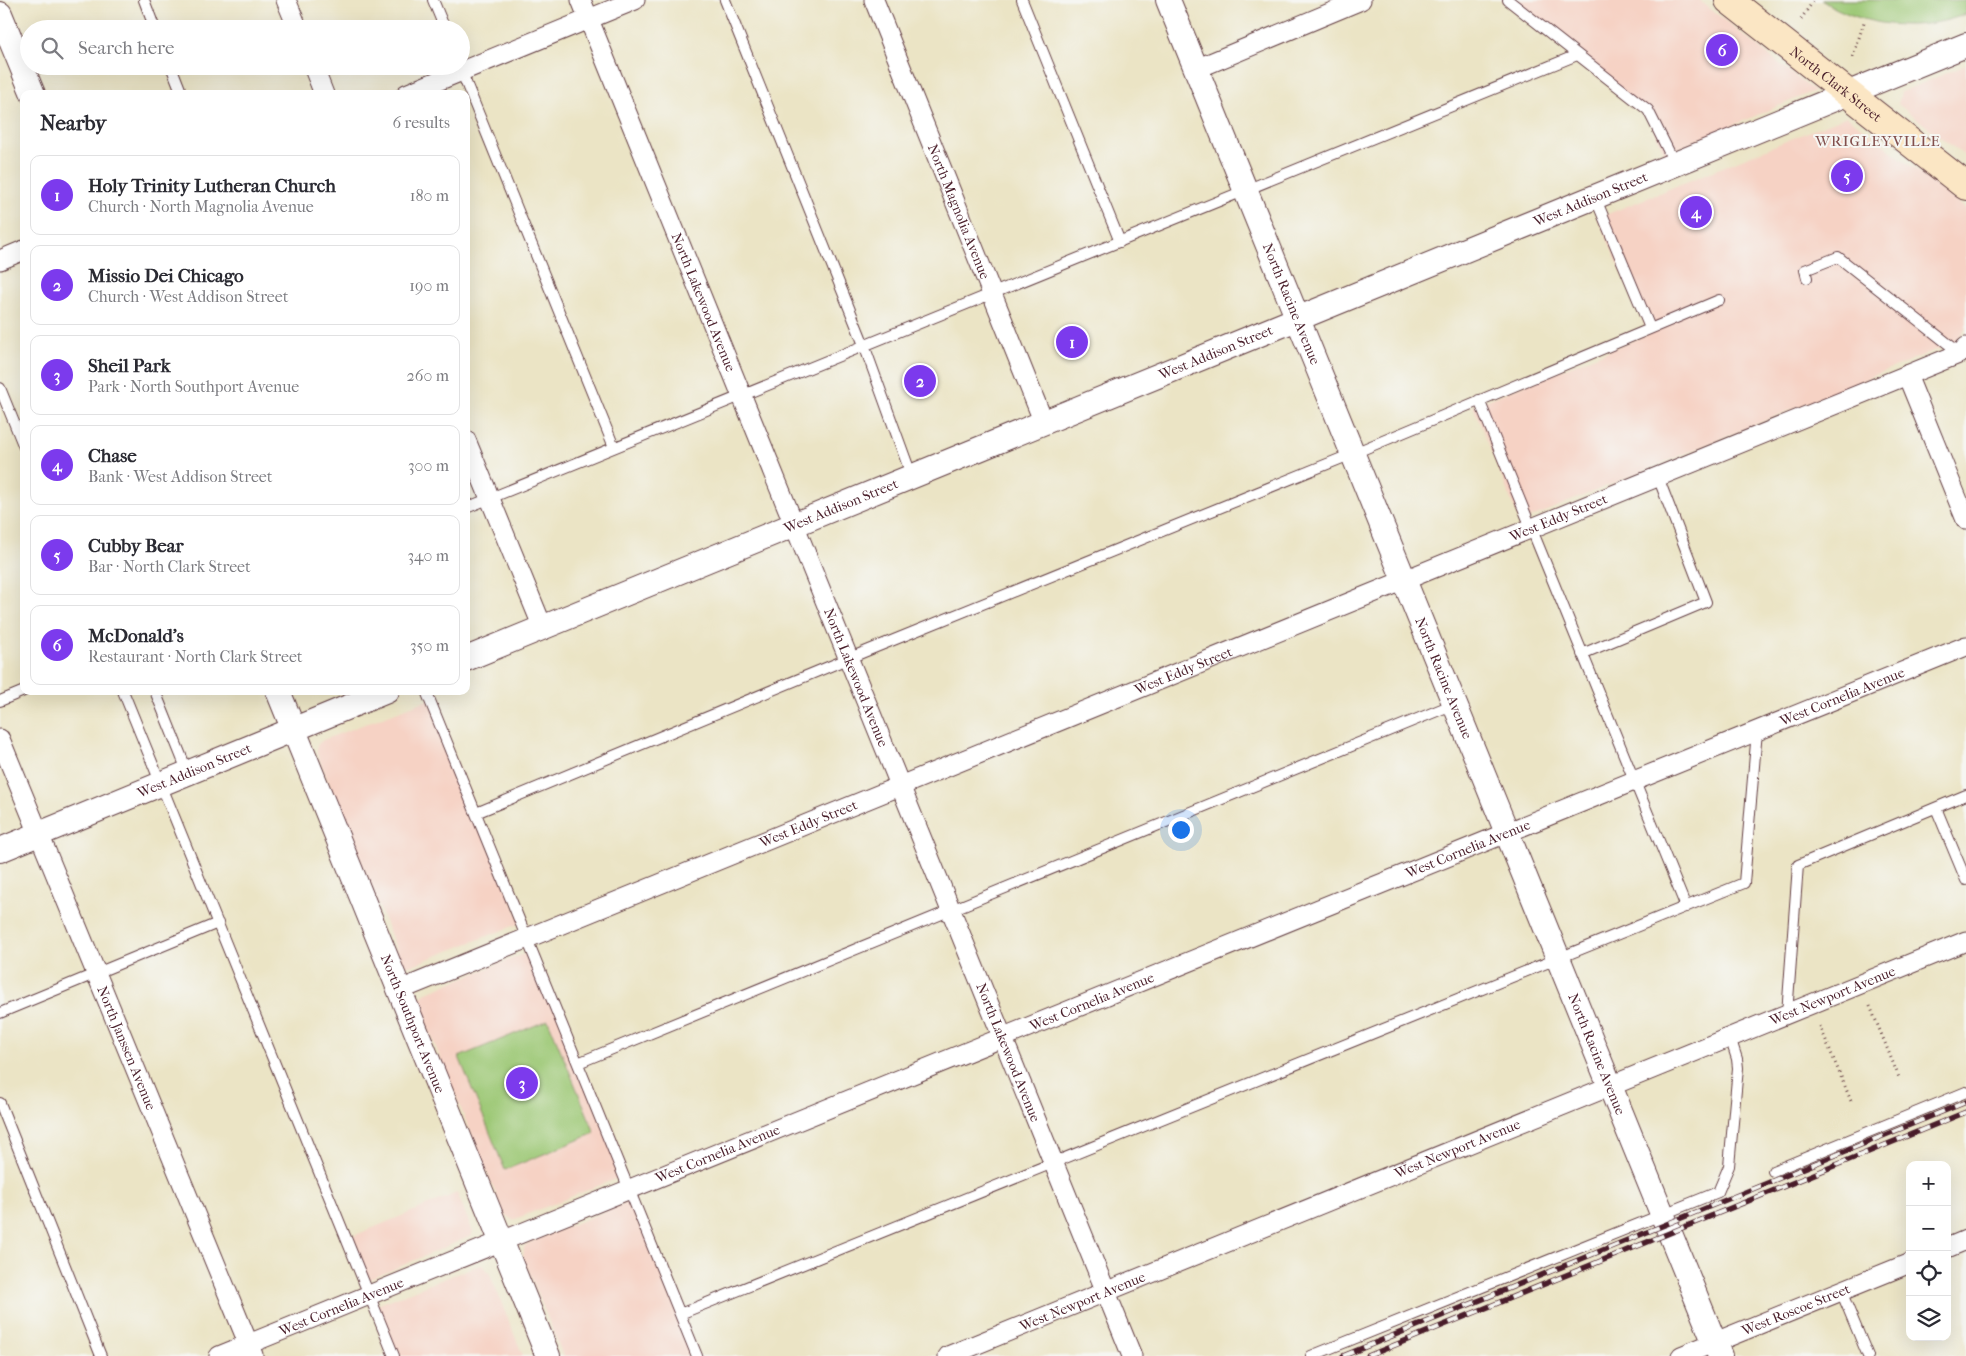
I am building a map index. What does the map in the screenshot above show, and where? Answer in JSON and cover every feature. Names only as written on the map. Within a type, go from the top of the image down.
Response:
[{"type":"main road","name":"North Clark Street","points":[[1729,0],[1966,186]]},
{"type":"street","points":[[286,0],[294,20]]},
{"type":"street","name":"North Lakewood Avenue","points":[[581,0],[1132,1356]]},
{"type":"street","points":[[470,65],[635,0]]},
{"type":"street","name":"North Magnolia Avenue","points":[[874,0],[1044,423]]},
{"type":"street","name":"North Racine Avenue","points":[[1168,0],[1717,1349]]},
{"type":"street","points":[[1196,69],[1361,0]]},
{"type":"street","points":[[0,14],[20,62]]},
{"type":"street","name":"West Addison Street","points":[[470,657],[1966,45]]},
{"type":"street","points":[[25,75],[31,90]]},
{"type":"street","points":[[317,75],[322,90]]},
{"type":"street","points":[[415,90],[448,75]]},
{"type":"street","points":[[0,260],[20,252]]},
{"type":"street","name":"West Eddy Street","points":[[400,990],[1964,353]]},
{"type":"street","points":[[1907,375],[1966,520]]},
{"type":"street","points":[[470,450],[543,628]]},
{"type":"street","name":"West Cornelia Avenue","points":[[219,1356],[251,1350],[369,1295],[1966,646]]},
{"type":"street","name":"North Southport Avenue","points":[[280,695],[548,1356]]},
{"type":"street","name":"West Addison Street","points":[[0,850],[378,695]]},
{"type":"street","name":"North Janssen Avenue","points":[[0,739],[251,1350]]},
{"type":"street","name":"West Newport Avenue","points":[[948,1356],[1966,941]]},
{"type":"street","points":[[1951,1246],[1966,1240]]},
{"type":"street","name":"West Roscoe Street","points":[[1681,1356],[1717,1349],[1841,1291],[1906,1265]]},
{"type":"lane","points":[[144,0],[152,20]]},
{"type":"lane","points":[[433,0],[441,20]]},
{"type":"lane","points":[[725,0],[864,345],[912,477]]},
{"type":"lane","points":[[1022,0],[1120,242]]},
{"type":"lane","points":[[1508,0],[1648,110],[1675,164]]},
{"type":"lane","points":[[470,506],[1577,55]]},
{"type":"lane","points":[[175,75],[180,90]]},
{"type":"lane","points":[[463,75],[470,90]]},
{"type":"lane","points":[[470,91],[614,447]]},
{"type":"lane","points":[[1595,197],[1650,328]]},
{"type":"lane","points":[[1807,278],[1805,270],[1838,257],[1964,353]]},
{"type":"lane","points":[[476,813],[848,658],[1352,454],[1719,300]]},
{"type":"lane","points":[[0,388],[20,437]]},
{"type":"lane","points":[[1479,400],[1686,907]]},
{"type":"lane","points":[[1582,654],[1706,602],[1658,477]]},
{"type":"lane","points":[[0,701],[20,693]]},
{"type":"lane","points":[[125,695],[394,1356]]},
{"type":"lane","points":[[157,695],[188,773]]},
{"type":"lane","points":[[428,695],[697,1356]]},
{"type":"lane","points":[[578,1064],[1454,704]]},
{"type":"lane","points":[[680,1314],[1744,883],[1757,731]]},
{"type":"lane","points":[[1787,1014],[1798,865],[1966,796]]},
{"type":"lane","points":[[1936,808],[1966,880]]},
{"type":"lane","points":[[0,1013],[218,923]]},
{"type":"lane","points":[[1311,1356],[1718,1192],[1729,1166],[1738,1068],[1730,1037]]},
{"type":"lane","points":[[1773,1170],[1966,1092]]},
{"type":"lane","points":[[0,1103],[101,1356]]},
{"type":"lane","points":[[1841,1291],[1868,1356]]},
{"type":"path","points":[[1801,19],[1814,0]]},
{"type":"path","points":[[1853,57],[1866,19]]},
{"type":"path","points":[[1870,1006],[1900,1080]]},
{"type":"path","points":[[1820,1026],[1851,1101]]},
{"type":"shaded area","points":[[1501,0],[1699,0],[1814,91],[1665,154],[1647,113]]},
{"type":"shaded area","points":[[1966,65],[1966,157],[1898,104],[1901,92]]},
{"type":"shaded area","points":[[1847,116],[1966,209],[1966,328],[1955,342],[1520,522],[1473,406],[1649,334],[1598,218]]},
{"type":"shaded area","points":[[430,699],[521,923],[410,966],[402,963],[317,754],[317,745],[323,740]]},
{"type":"shaded area","points":[[532,951],[623,1176],[513,1220],[504,1214],[419,1006],[420,998],[427,992]]},
{"type":"shaded area","points":[[457,1193],[473,1232],[471,1236],[364,1282],[346,1239]]},
{"type":"shaded area","points":[[633,1200],[697,1356],[563,1356],[523,1257],[524,1247],[528,1243]]},
{"type":"shaded area","points":[[482,1265],[489,1272],[523,1356],[394,1356],[374,1306]]},
{"type":"green space","points":[[1821,0],[1966,0],[1966,14],[1929,24],[1892,24],[1855,16]]},
{"type":"green space","points":[[548,1020],[595,1133],[505,1170],[459,1057]]},
{"type":"railway","points":[[1343,1356],[1966,1102]]},
{"type":"railway","points":[[1368,1356],[1966,1112]]},
{"type":"place","name":"McDonald's","points":[[1722,50]]},
{"type":"place","name":"Cubby Bear","points":[[1847,176]]},
{"type":"place","name":"Chase","points":[[1696,212]]},
{"type":"place","name":"Holy Trinity Lutheran Church","points":[[1072,342]]},
{"type":"place","name":"Missio Dei Chicago","points":[[920,381]]},
{"type":"place","name":"Sheil Park","points":[[522,1083]]},
{"type":"district","name":"WRIGLEYVILLE","points":[[1878,141]]}]
